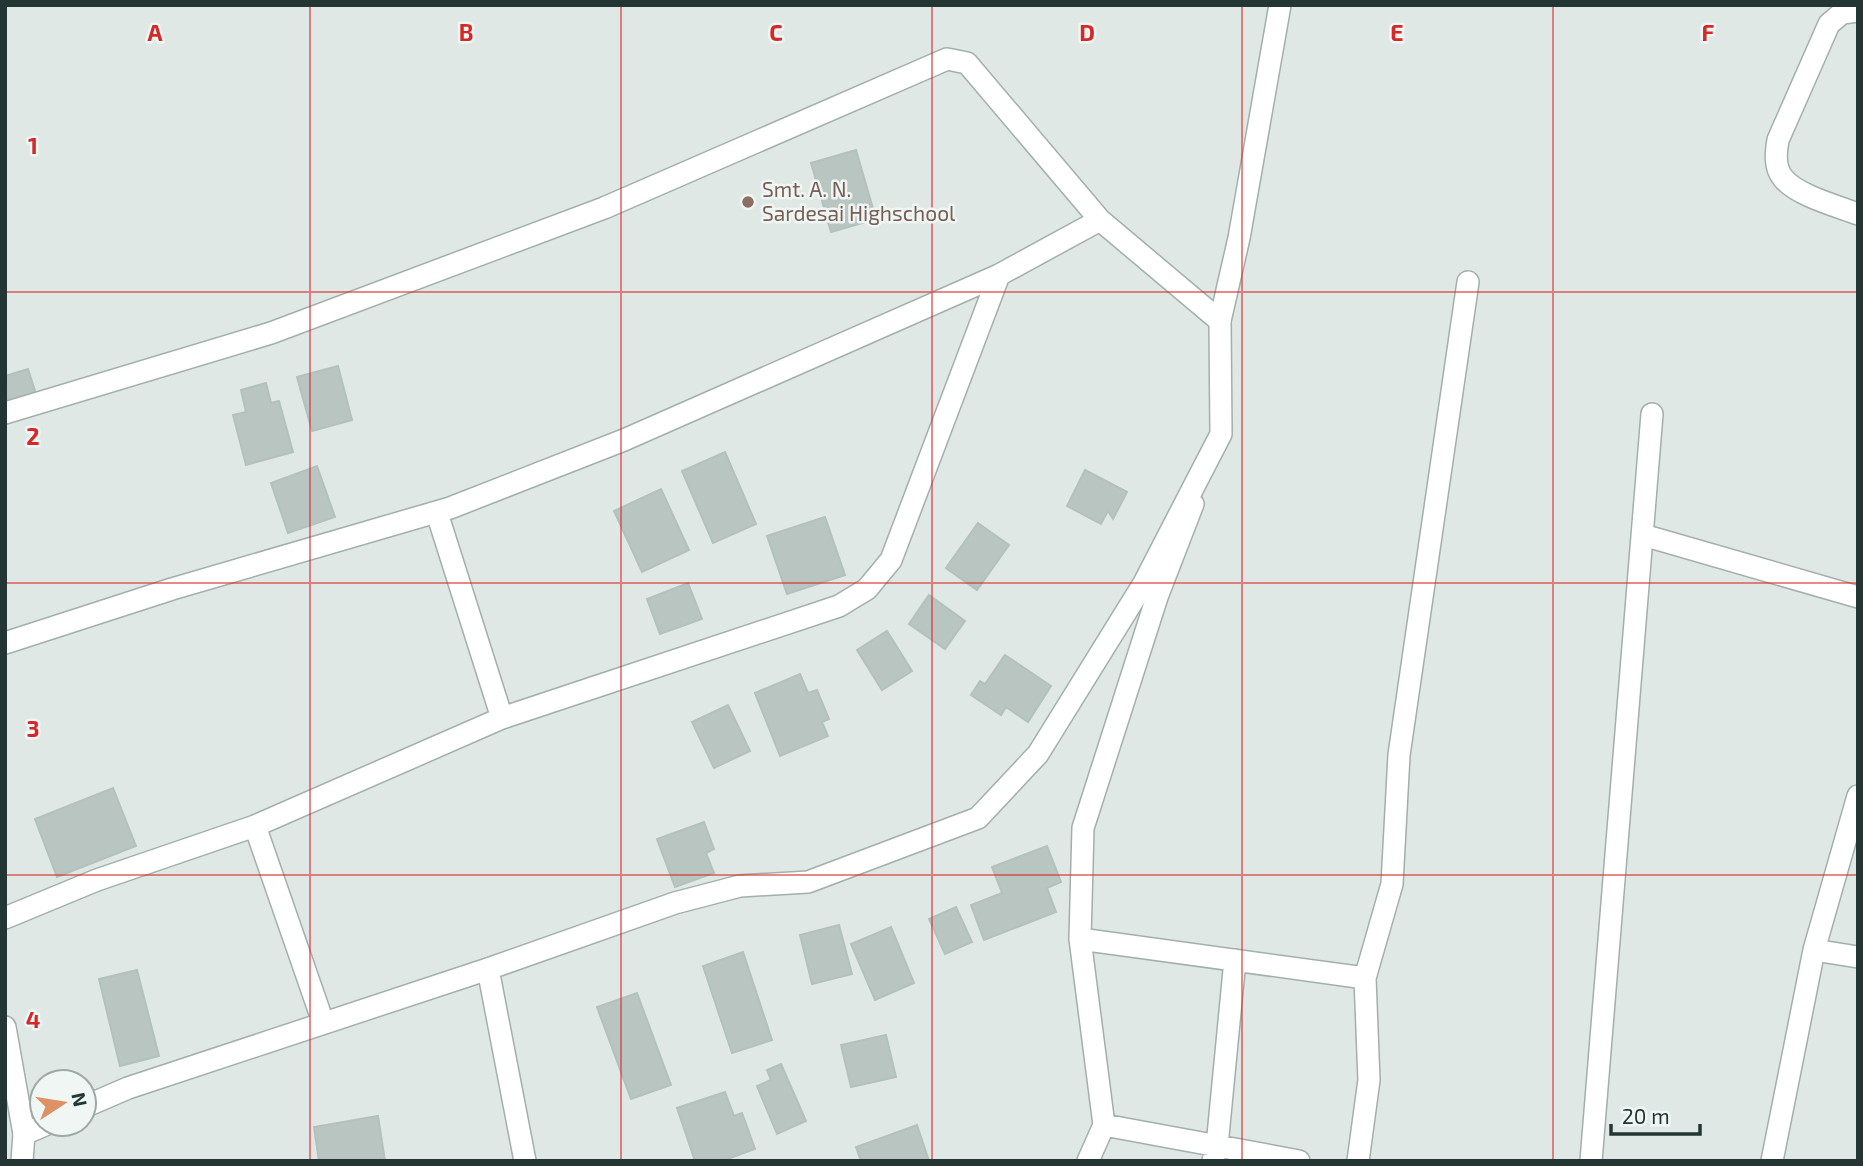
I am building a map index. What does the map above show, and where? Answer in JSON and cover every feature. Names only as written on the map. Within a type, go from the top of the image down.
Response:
[{"type":"street","points":[[1088,1161],[1104,1125],[1080,939],[1083,828],[1157,597],[1221,433],[1220,321],[1239,239],[1280,5]]},
{"type":"street","points":[[1858,11],[1842,13],[1829,24],[1778,140],[1776,158],[1782,177],[1801,191],[1858,214]]},
{"type":"street","points":[[5,412],[271,333],[579,218],[947,60],[967,63],[1100,220],[1220,321]]},
{"type":"street","points":[[5,643],[172,589],[437,513],[624,440],[999,275],[1100,220]]},
{"type":"street","points":[[5,918],[97,880],[255,826],[502,718],[839,606],[867,589],[891,560],[999,275]]},
{"type":"street","points":[[1358,1161],[1369,1080],[1365,978],[1392,884],[1399,755],[1468,282]]},
{"type":"street","points":[[1591,1161],[1652,414]]},
{"type":"street","points":[[98,1101],[128,1088],[488,969],[675,903],[740,886],[808,882],[978,818],[1038,754],[1144,583],[1221,433]]},
{"type":"street","points":[[437,513],[502,718]]},
{"type":"street","points":[[1643,534],[1858,597]]},
{"type":"street","points":[[1772,1161],[1814,950],[1858,796]]},
{"type":"street","points":[[255,826],[323,1022]]},
{"type":"street","points":[[1080,939],[1365,978]]},
{"type":"street","points":[[1814,950],[1858,957]]},
{"type":"street","points":[[1215,1153],[1235,960]]},
{"type":"street","points":[[488,969],[525,1161]]},
{"type":"street","points":[[5,1027],[24,1135],[22,1161]]},
{"type":"street","points":[[1104,1125],[1215,1153],[1299,1161]]},
{"type":"street","points":[[24,1135],[28,1133]]},
{"type":"building","points":[[856,150],[876,219],[831,232],[811,163]]},
{"type":"building","points":[[338,366],[352,420],[312,431],[297,377]]},
{"type":"building","points":[[28,369],[37,397],[5,406],[5,376]]},
{"type":"building","points":[[266,383],[271,403],[279,401],[293,452],[246,465],[233,415],[246,412],[241,390]]},
{"type":"building","points":[[725,452],[756,524],[713,543],[682,471]]},
{"type":"building","points":[[317,466],[335,517],[288,533],[271,483]]},
{"type":"building","points":[[1085,470],[1127,492],[1113,519],[1108,511],[1101,524],[1067,506]]},
{"type":"building","points":[[661,489],[689,550],[642,572],[614,511]]},
{"type":"building","points":[[825,517],[845,575],[787,594],[767,536]]},
{"type":"building","points":[[978,523],[1009,545],[977,590],[946,568]]},
{"type":"building","points":[[688,583],[702,619],[660,634],[647,599]]},
{"type":"building","points":[[929,595],[965,621],[945,649],[909,624]]},
{"type":"building","points":[[887,631],[912,671],[882,690],[857,650]]},
{"type":"building","points":[[1005,655],[1051,686],[1028,722],[1006,707],[1001,715],[971,695],[980,681],[985,684]]},
{"type":"building","points":[[800,674],[808,693],[817,690],[829,719],[822,722],[828,736],[780,756],[755,693]]},
{"type":"building","points":[[728,705],[750,751],[714,768],[692,722]]},
{"type":"building","points":[[113,788],[136,846],[57,877],[35,819]]},
{"type":"building","points":[[704,822],[714,849],[706,853],[714,873],[675,887],[657,839]]},
{"type":"building","points":[[1047,846],[1061,882],[1047,888],[1056,912],[984,940],[971,905],[1002,893],[992,867]]},
{"type":"building","points":[[956,907],[972,942],[945,954],[929,919]]},
{"type":"building","points":[[839,925],[852,974],[812,984],[800,935]]},
{"type":"building","points":[[891,927],[914,983],[875,1000],[851,944]]},
{"type":"building","points":[[743,952],[772,1040],[732,1053],[703,966]]},
{"type":"building","points":[[137,970],[159,1056],[120,1066],[99,979]]},
{"type":"building","points":[[637,993],[671,1085],[631,1099],[597,1007]]},
{"type":"building","points":[[886,1035],[896,1077],[851,1087],[841,1045]]},
{"type":"building","points":[[781,1064],[806,1121],[777,1134],[757,1086],[771,1080],[767,1070]]},
{"type":"building","points":[[725,1092],[734,1116],[742,1113],[755,1149],[722,1161],[695,1161],[677,1108]]},
{"type":"building","points":[[378,1116],[385,1161],[319,1161],[314,1127]]},
{"type":"building","points":[[917,1125],[929,1161],[861,1161],[856,1147]]},
{"type":"place","name":"Smt. A. N. Sardesai Highschool","points":[[748,202]]}]
